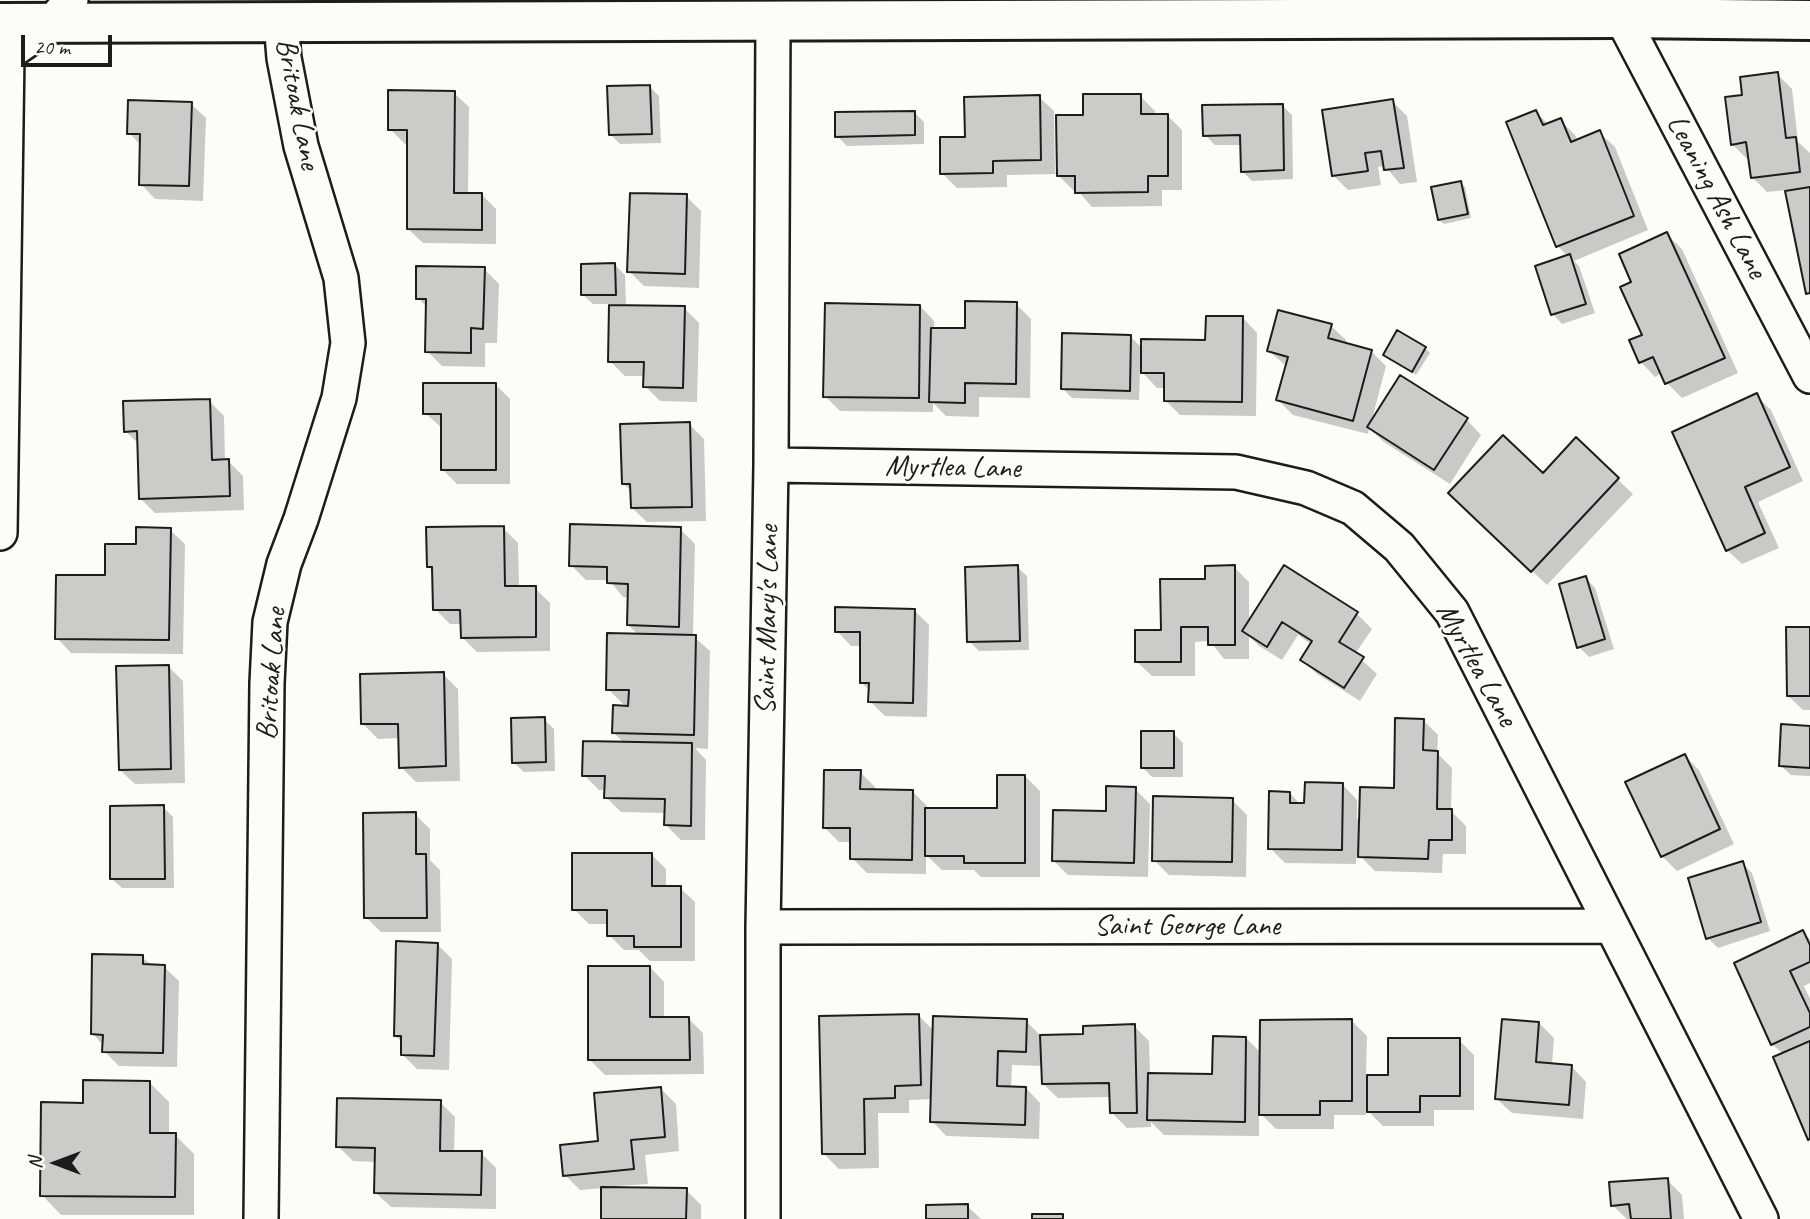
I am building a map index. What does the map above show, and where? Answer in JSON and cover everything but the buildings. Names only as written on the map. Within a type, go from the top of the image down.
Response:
[{"type":"street","points":[[0,23],[61,12],[281,22],[519,11],[773,21],[946,10],[1271,9],[1810,20]]},
{"type":"street","points":[[0,533],[7,54],[61,12]]},
{"type":"street","name":"Leaning Ash Lane","points":[[1622,18],[1810,376]]},
{"type":"street","name":"Saint Mary's Lane","points":[[764,1219],[762,927],[771,465],[773,21]]},
{"type":"street","name":"Britoak Lane","points":[[261,1219],[270,622],[284,564],[340,398],[348,343],[341,278],[301,146],[284,58],[281,22]]},
{"type":"street","name":"Myrtlea Lane","points":[[771,465],[1236,472],[1306,488],[1353,508],[1399,547],[1452,612],[1762,1219]]},
{"type":"street","name":"Saint George Lane","points":[[762,927],[1611,926]]}]
